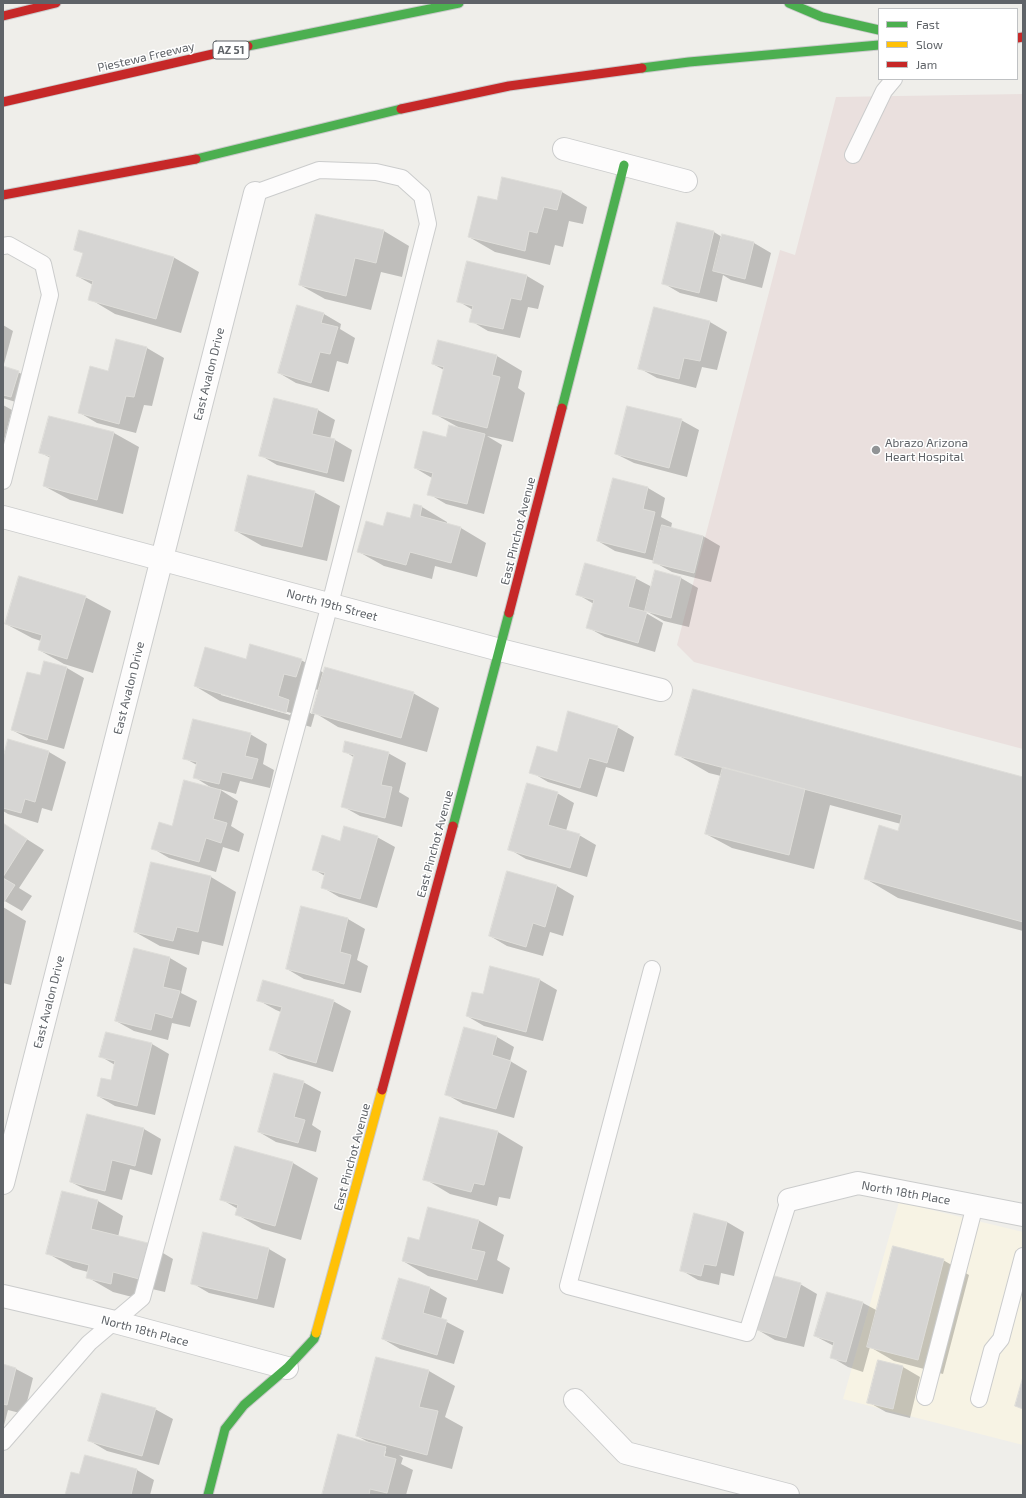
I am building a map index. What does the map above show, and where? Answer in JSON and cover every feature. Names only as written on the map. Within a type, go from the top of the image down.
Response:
[{"type":"main road","points":[[3,16],[56,3]]},
{"type":"main road","name":"Piestewa Freeway","points":[[3,102],[196,57],[365,21],[459,3]]},
{"type":"main road","points":[[789,3],[806,12],[878,30]]},
{"type":"main road","points":[[3,196],[197,159],[390,112],[509,86],[689,62],[878,45]]},
{"type":"main road","name":"East Pinchot Avenue","points":[[208,1495],[225,1429],[244,1405],[287,1368],[314,1339],[500,650],[624,165]]},
{"type":"street","points":[[564,149],[686,181]]},
{"type":"street","name":"East Avalon Drive","points":[[3,1183],[255,193]]},
{"type":"street","name":"North 19th Street","points":[[3,517],[162,558],[500,650],[661,690]]},
{"type":"street","name":"North 18th Place","points":[[789,1200],[858,1183],[1023,1215]]},
{"type":"street","name":"North 18th Place","points":[[3,1296],[115,1322],[287,1368]]},
{"type":"street","points":[[575,1400],[626,1453],[788,1495]]},
{"type":"lane","points":[[853,155],[884,91],[893,80]]},
{"type":"lane","points":[[3,1442],[89,1343],[142,1298],[330,604],[428,224],[422,196],[402,178],[376,172],[320,170],[255,193]]},
{"type":"lane","points":[[3,246],[9,245],[43,264],[50,295],[3,481]]},
{"type":"lane","points":[[652,969],[568,1286],[747,1333],[789,1200]]},
{"type":"lane","points":[[925,1397],[975,1205]]},
{"type":"lane","points":[[979,1399],[992,1350],[1001,1339],[1023,1256]]},
{"type":"shaded area","name":"Abrazo Arizona Heart Hospital","points":[[1023,94],[1023,749],[694,662],[677,645],[780,250],[795,255],[836,97]]},
{"type":"shaded area","points":[[899,1202],[1023,1232],[1023,1445],[843,1399]]},
{"type":"building","points":[[502,177],[562,191],[557,210],[544,207],[537,233],[529,231],[525,251],[468,237],[478,196],[497,200]]},
{"type":"building","points":[[316,214],[384,230],[376,263],[355,258],[346,296],[299,285]]},
{"type":"building","points":[[677,222],[714,231],[699,293],[662,284]]},
{"type":"building","points":[[79,230],[174,257],[156,319],[88,300],[93,281],[76,276],[83,253],[74,250]]},
{"type":"building","points":[[722,234],[754,242],[745,279],[713,271]]},
{"type":"building","points":[[467,261],[527,275],[521,300],[511,298],[503,329],[469,322],[473,306],[457,302]]},
{"type":"building","points":[[297,305],[324,313],[321,323],[338,327],[330,354],[320,352],[311,383],[278,373]]},
{"type":"building","points":[[654,307],[710,321],[700,361],[684,358],[679,379],[638,369]]},
{"type":"building","points":[[116,339],[147,347],[134,397],[126,396],[119,424],[78,413],[90,366],[108,371]]},
{"type":"building","points":[[438,340],[497,355],[492,375],[500,377],[487,428],[432,414],[444,367],[432,364]]},
{"type":"building","points":[[3,366],[19,371],[11,397],[3,395]]},
{"type":"building","points":[[274,398],[318,409],[312,434],[335,439],[327,473],[259,456]]},
{"type":"building","points":[[627,406],[682,419],[669,468],[615,454]]},
{"type":"building","points":[[49,416],[114,432],[97,500],[43,486],[50,456],[39,453]]},
{"type":"building","points":[[449,425],[485,434],[467,504],[427,495],[433,473],[414,468],[423,431],[446,437]]},
{"type":"building","points":[[248,475],[315,491],[302,547],[235,531]]},
{"type":"building","points":[[613,478],[648,487],[643,509],[655,512],[645,553],[597,541]]},
{"type":"building","points":[[414,504],[422,506],[420,516],[461,527],[451,563],[410,552],[406,565],[357,552],[366,521],[383,526],[387,512],[410,518]]},
{"type":"building","points":[[662,525],[703,536],[694,573],[653,563]]},
{"type":"building","points":[[585,563],[636,577],[628,607],[647,612],[638,643],[586,628],[594,600],[576,595]]},
{"type":"building","points":[[655,570],[681,577],[671,618],[645,611]]},
{"type":"building","points":[[19,576],[86,596],[67,659],[38,650],[42,635],[5,624]]},
{"type":"building","points":[[250,644],[302,659],[296,677],[284,674],[278,696],[289,700],[286,713],[194,686],[205,647],[246,659]]},
{"type":"building","points":[[44,661],[67,667],[47,740],[11,730],[27,672],[40,675]]},
{"type":"building","points":[[325,667],[414,692],[401,738],[312,713]]},
{"type":"building","points":[[693,689],[1023,777],[1023,922],[864,879],[879,825],[898,831],[902,815],[675,755]]},
{"type":"building","points":[[568,711],[618,726],[607,763],[589,758],[580,788],[529,773],[537,746],[557,752]]},
{"type":"building","points":[[193,719],[251,733],[245,756],[258,759],[252,779],[222,772],[219,784],[193,778],[197,762],[183,759]]},
{"type":"building","points":[[8,739],[49,751],[35,802],[25,799],[21,813],[3,808],[3,758]]},
{"type":"building","points":[[345,741],[389,752],[381,785],[392,787],[385,818],[341,807],[354,755],[343,752]]},
{"type":"building","points":[[723,767],[805,789],[789,855],[705,834]]},
{"type":"building","points":[[184,780],[221,790],[213,819],[227,823],[221,843],[206,838],[199,862],[151,849],[159,822],[172,826]]},
{"type":"building","points":[[527,783],[558,792],[548,825],[580,834],[570,868],[508,850]]},
{"type":"building","points":[[3,823],[27,839],[3,877]]},
{"type":"building","points":[[344,826],[378,836],[360,899],[321,888],[325,873],[312,870],[322,835],[340,841]]},
{"type":"building","points":[[151,862],[211,876],[198,932],[177,927],[173,941],[134,932]]},
{"type":"building","points":[[507,871],[557,885],[545,927],[533,923],[526,947],[489,936]]},
{"type":"building","points":[[3,878],[15,885],[4,902],[3,901]]},
{"type":"building","points":[[301,906],[348,918],[340,952],[351,955],[344,984],[286,969]]},
{"type":"building","points":[[134,948],[170,957],[163,987],[180,991],[172,1018],[155,1013],[151,1030],[115,1021]]},
{"type":"building","points":[[490,966],[540,979],[526,1032],[466,1016],[472,992],[483,994]]},
{"type":"building","points":[[263,980],[334,1000],[316,1063],[269,1050],[282,1007],[257,1001]]},
{"type":"building","points":[[464,1027],[497,1036],[492,1055],[511,1061],[496,1109],[445,1095]]},
{"type":"building","points":[[106,1032],[152,1043],[137,1106],[97,1096],[101,1078],[111,1080],[115,1061],[99,1057]]},
{"type":"building","points":[[274,1073],[304,1081],[294,1117],[305,1120],[298,1143],[258,1132]]},
{"type":"building","points":[[87,1114],[144,1128],[135,1166],[112,1160],[105,1191],[70,1182]]},
{"type":"building","points":[[440,1117],[498,1131],[484,1185],[474,1183],[471,1192],[423,1180]]},
{"type":"building","points":[[235,1146],[293,1162],[275,1226],[235,1215],[238,1205],[220,1200]]},
{"type":"building","points":[[62,1191],[98,1200],[91,1229],[148,1243],[139,1279],[113,1272],[111,1284],[86,1278],[89,1265],[46,1254]]},
{"type":"building","points":[[428,1207],[479,1220],[471,1249],[485,1252],[477,1280],[402,1261],[408,1237],[419,1240]]},
{"type":"building","points":[[694,1213],[727,1222],[716,1266],[704,1264],[701,1276],[680,1271]]},
{"type":"building","points":[[203,1232],[269,1248],[257,1299],[191,1284]]},
{"type":"building","points":[[893,1246],[944,1259],[918,1360],[867,1347]]},
{"type":"building","points":[[771,1275],[801,1283],[786,1338],[757,1330]]},
{"type":"building","points":[[399,1278],[430,1287],[423,1313],[447,1320],[437,1355],[382,1339]]},
{"type":"building","points":[[827,1292],[863,1302],[846,1362],[830,1358],[834,1342],[814,1336]]},
{"type":"building","points":[[376,1357],[429,1370],[419,1407],[438,1411],[427,1455],[356,1436]]},
{"type":"building","points":[[878,1360],[903,1366],[893,1409],[867,1403]]},
{"type":"building","points":[[3,1364],[16,1368],[7,1405],[3,1404]]},
{"type":"building","points":[[1023,1377],[1023,1409],[1015,1406]]},
{"type":"building","points":[[102,1393],[156,1408],[142,1456],[88,1441]]},
{"type":"building","points":[[338,1434],[386,1447],[384,1456],[396,1459],[387,1493],[370,1489],[369,1495],[322,1495]]},
{"type":"building","points":[[85,1455],[137,1469],[131,1495],[65,1495],[71,1472],[79,1474]]},
{"type":"traffic: fast","points":[[248,46],[459,3]]},
{"type":"traffic: fast","points":[[789,3],[822,17],[878,30]]},
{"type":"traffic: fast","points":[[642,68],[689,62],[878,45]]},
{"type":"traffic: fast","points":[[196,159],[401,109]]},
{"type":"traffic: fast","points":[[562,408],[624,165]]},
{"type":"traffic: fast","points":[[453,826],[509,613]]},
{"type":"traffic: fast","points":[[208,1495],[225,1429],[244,1405],[287,1368],[314,1339],[316,1333]]},
{"type":"traffic: slow","points":[[316,1333],[382,1090]]},
{"type":"traffic: jam","points":[[3,16],[56,3]]},
{"type":"traffic: jam","points":[[1018,38],[1023,37]]},
{"type":"traffic: jam","points":[[3,102],[248,46]]},
{"type":"traffic: jam","points":[[401,109],[509,86],[642,68]]},
{"type":"traffic: jam","points":[[3,195],[196,159]]},
{"type":"traffic: jam","points":[[509,613],[562,408]]},
{"type":"traffic: jam","points":[[382,1090],[453,826]]},
{"type":"place","name":"Abrazo Arizona Heart Hospital","points":[[876,450]]}]
